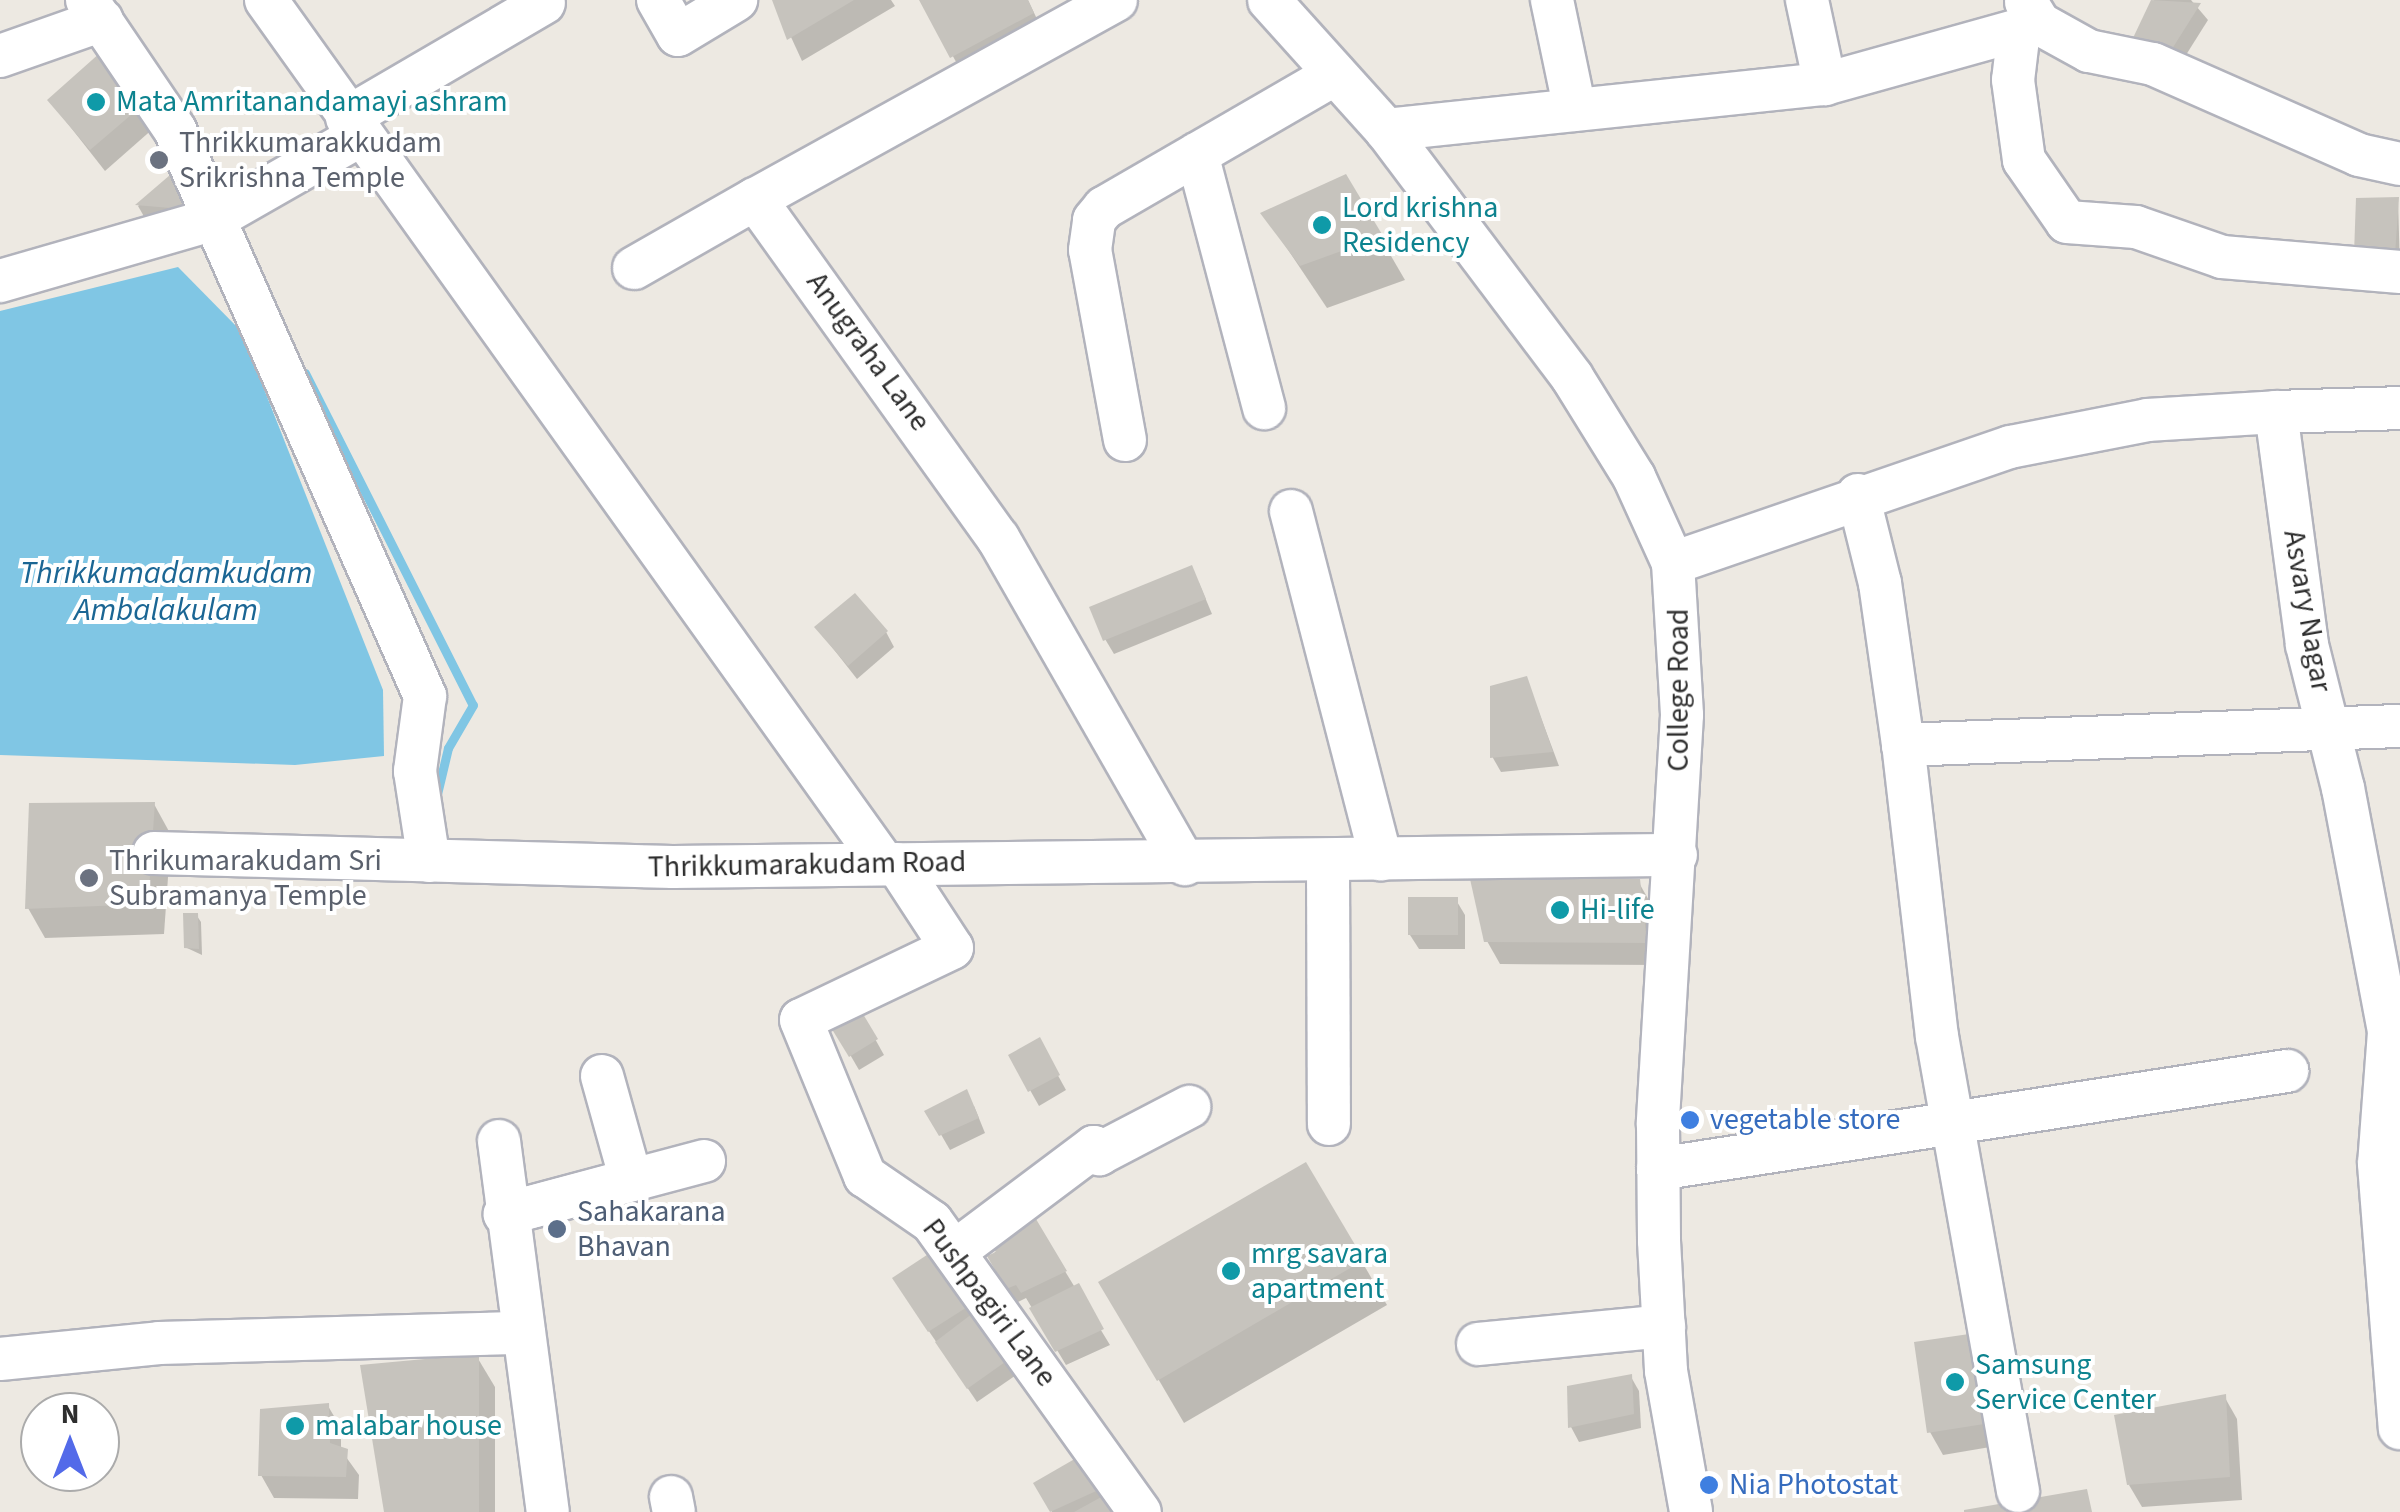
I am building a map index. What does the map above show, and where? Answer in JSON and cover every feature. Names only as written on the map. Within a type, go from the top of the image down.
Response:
[{"type":"street","points":[[266,0],[353,127],[890,864]]},
{"type":"street","points":[[658,0],[678,36],[736,0]]},
{"type":"street","points":[[634,268],[1116,0]]},
{"type":"street","name":"College Road","points":[[1268,0],[1386,130],[1572,377],[1634,477],[1673,562],[1682,714],[1658,1169],[1664,1326],[1691,1512]]},
{"type":"street","points":[[1552,0],[1576,110]]},
{"type":"street","points":[[1807,0],[1825,84]]},
{"type":"street","points":[[0,280],[212,220],[544,2]]},
{"type":"street","points":[[0,56],[95,10],[159,100],[425,696],[416,771],[429,862]]},
{"type":"street","points":[[1386,130],[1825,84],[2028,18],[2089,52],[2154,64],[2359,156],[2400,164]]},
{"type":"street","points":[[2028,18],[2012,80],[2024,160],[2068,222],[2136,227],[2222,257],[2400,272]]},
{"type":"street","points":[[1125,440],[1090,234],[1104,208],[1335,74]]},
{"type":"street","points":[[1197,154],[1264,408]]},
{"type":"street","name":"Anugraha Lane","points":[[755,199],[998,538],[1185,864]]},
{"type":"street","points":[[1673,562],[1858,495],[2010,447],[2147,420],[2400,408]]},
{"type":"street","name":"Asvary Nagar","points":[[2276,412],[2307,645],[2330,728],[2389,1032],[2390,1197],[2400,1428]]},
{"type":"street","points":[[1858,495],[1880,583],[1937,1037],[1957,1125],[2018,1491]]},
{"type":"street","points":[[1291,511],[1380,860]]},
{"type":"street","points":[[1903,745],[2400,726]]},
{"type":"street","name":"Thrikkumarakudam Road","points":[[154,853],[429,862],[890,864],[1185,864],[1676,856]]},
{"type":"street","points":[[1328,862],[1329,1124]]},
{"type":"street","name":"Pushpagiri Lane","points":[[890,864],[952,948],[801,1020],[866,1176],[932,1222],[1140,1512]]},
{"type":"street","points":[[1658,1169],[2288,1071]]},
{"type":"street","points":[[506,1214],[630,1180],[602,1076]]},
{"type":"street","points":[[954,1252],[1094,1147],[1099,1154],[1189,1107]]},
{"type":"street","points":[[498,1141],[548,1512]]},
{"type":"street","points":[[506,1214],[704,1161]]},
{"type":"street","points":[[1478,1344],[1664,1326]]},
{"type":"street","points":[[0,1359],[159,1343],[524,1332]]},
{"type":"water","name":"Thrikkumadamkudam Ambalakulam","points":[[178,267],[241,331],[383,690],[384,756],[295,765],[0,755],[0,311]]},
{"type":"building","points":[[772,0],[854,0],[787,40]]},
{"type":"building","points":[[919,0],[1028,0],[1034,13],[950,58]]},
{"type":"building","points":[[2151,0],[2201,3],[2165,60],[2133,38]]},
{"type":"building","name":"Mata Amritanandamayi ashram","points":[[101,52],[145,103],[90,150],[47,100]]},
{"type":"building","points":[[177,169],[194,210],[135,205]]},
{"type":"building","name":"Lord krishna Residency","points":[[1346,174],[1383,236],[1300,266],[1260,213]]},
{"type":"building","points":[[2399,197],[2395,255],[2354,254],[2356,198]]},
{"type":"building","points":[[1192,565],[1206,599],[1103,641],[1089,607]]},
{"type":"building","points":[[855,593],[888,631],[848,666],[814,627]]},
{"type":"building","points":[[1527,676],[1553,752],[1490,758],[1490,686]]},
{"type":"building","name":"Thrikumarakudam Sri Subramanya Temple","points":[[155,802],[148,904],[25,909],[29,803]]},
{"type":"building","name":"Hi-life","points":[[1470,879],[1640,879],[1647,943],[1484,942]]},
{"type":"building","points":[[1408,897],[1458,897],[1458,935],[1408,935]]},
{"type":"building","points":[[183,913],[198,913],[199,949],[184,948]]},
{"type":"building","points":[[860,1009],[878,1039],[849,1057],[830,1026]]},
{"type":"building","points":[[1040,1037],[1060,1075],[1028,1092],[1008,1055]]},
{"type":"building","points":[[967,1089],[979,1118],[939,1136],[924,1111]]},
{"type":"building","name":"mrg savara apartment","points":[[1306,1162],[1364,1260],[1157,1381],[1098,1282]]},
{"type":"building","points":[[1033,1214],[1067,1271],[1021,1293],[1016,1285],[1006,1289],[987,1256],[996,1252],[988,1240]]},
{"type":"building","points":[[936,1249],[972,1304],[928,1332],[892,1278]]},
{"type":"building","points":[[1079,1283],[1104,1329],[1055,1352],[1029,1308]]},
{"type":"building","points":[[981,1307],[1015,1355],[967,1389],[935,1342]]},
{"type":"building","name":"Samsung Service Center","points":[[1983,1332],[1997,1422],[1927,1433],[1914,1342]]},
{"type":"building","points":[[479,1354],[479,1512],[384,1512],[360,1365]]},
{"type":"building","points":[[1632,1374],[1634,1414],[1568,1428],[1567,1386]]},
{"type":"building","points":[[2226,1394],[2230,1477],[2127,1485],[2114,1415]]},
{"type":"building","name":"malabar house","points":[[329,1403],[330,1443],[348,1449],[346,1477],[258,1476],[260,1409]]},
{"type":"building","points":[[1085,1453],[1105,1487],[1050,1512],[1033,1483]]},
{"type":"building","points":[[2087,1489],[2092,1512],[1964,1512],[1964,1510]]},
{"type":"building","points":[[1114,1490],[1125,1512],[1074,1512]]},
{"type":"waterway","points":[[305,373],[473,705],[448,748],[437,794]]},
{"type":"place","name":"Mata Amritanandamayi ashram","points":[[96,102]]},
{"type":"place","name":"Thrikkumarakkudam Srikrishna Temple","points":[[159,160]]},
{"type":"place","name":"Lord krishna Residency","points":[[1322,225]]},
{"type":"place","name":"Thrikumarakudam Sri Subramanya Temple","points":[[89,878]]},
{"type":"place","name":"Hi-life","points":[[1560,910]]},
{"type":"place","name":"vegetable store","points":[[1690,1120]]},
{"type":"place","name":"Sahakarana Bhavan","points":[[557,1229]]},
{"type":"place","name":"mrg savara apartment","points":[[1231,1271]]},
{"type":"place","name":"Samsung Service Center","points":[[1955,1382]]},
{"type":"place","name":"malabar house","points":[[295,1426]]},
{"type":"place","name":"Nia Photostat","points":[[1709,1485]]}]
